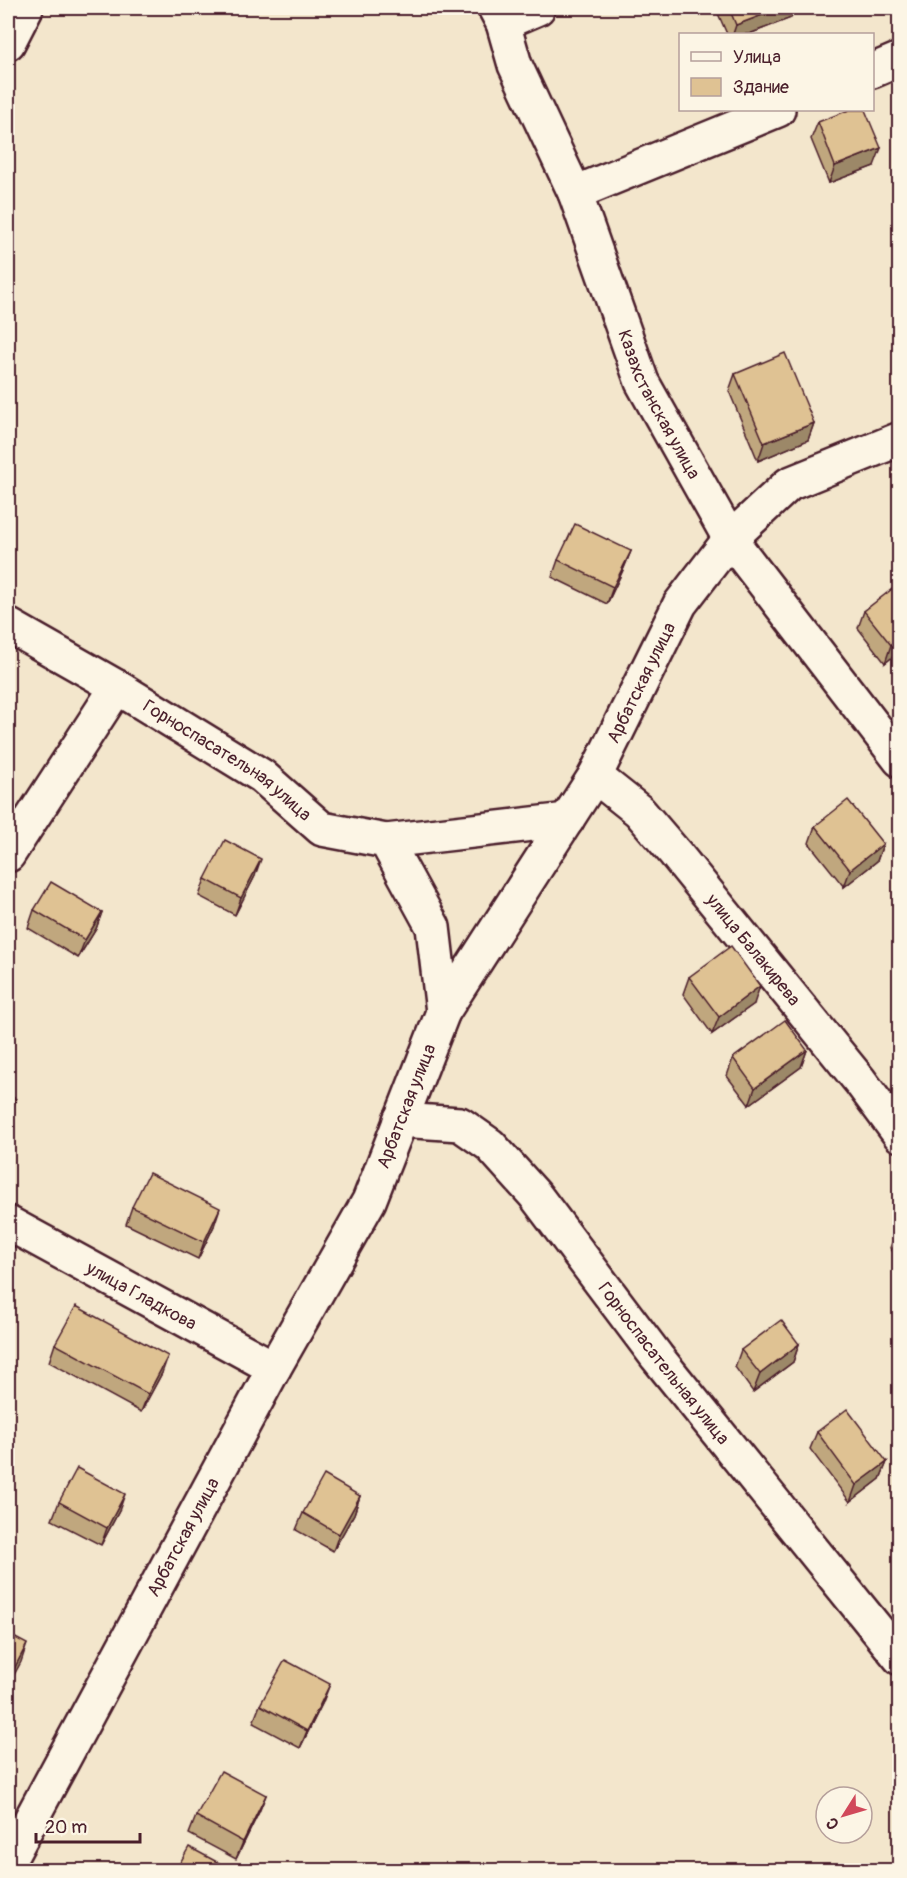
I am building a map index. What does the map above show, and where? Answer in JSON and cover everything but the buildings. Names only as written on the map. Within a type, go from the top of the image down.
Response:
[{"type":"street","points":[[8,43],[26,8]]},
{"type":"street","points":[[499,15],[538,8]]},
{"type":"street","name":"Казахстанская улица","points":[[499,15],[515,65],[575,193],[642,382],[730,538],[900,760]]},
{"type":"street","points":[[874,71],[900,60]]},
{"type":"street","points":[[575,193],[776,111]]},
{"type":"street","name":"Арбатская улица","points":[[8,1862],[274,1368],[369,1201],[443,1012],[595,776],[680,604],[730,538],[789,484],[900,440]]},
{"type":"street","name":"Горноспасательная улица","points":[[8,625],[117,687],[262,776],[322,829],[386,841],[567,820]]},
{"type":"street","points":[[8,855],[117,687]]},
{"type":"street","name":"улица Балакирева","points":[[595,776],[639,811],[675,853],[860,1081],[900,1135]]},
{"type":"street","points":[[386,841],[433,927],[443,1012]]},
{"type":"street","name":"Горноспасательная улица","points":[[400,1120],[460,1124],[490,1144],[535,1195],[657,1357],[900,1658]]},
{"type":"street","name":"улица Гладкова","points":[[8,1223],[274,1368]]}]
